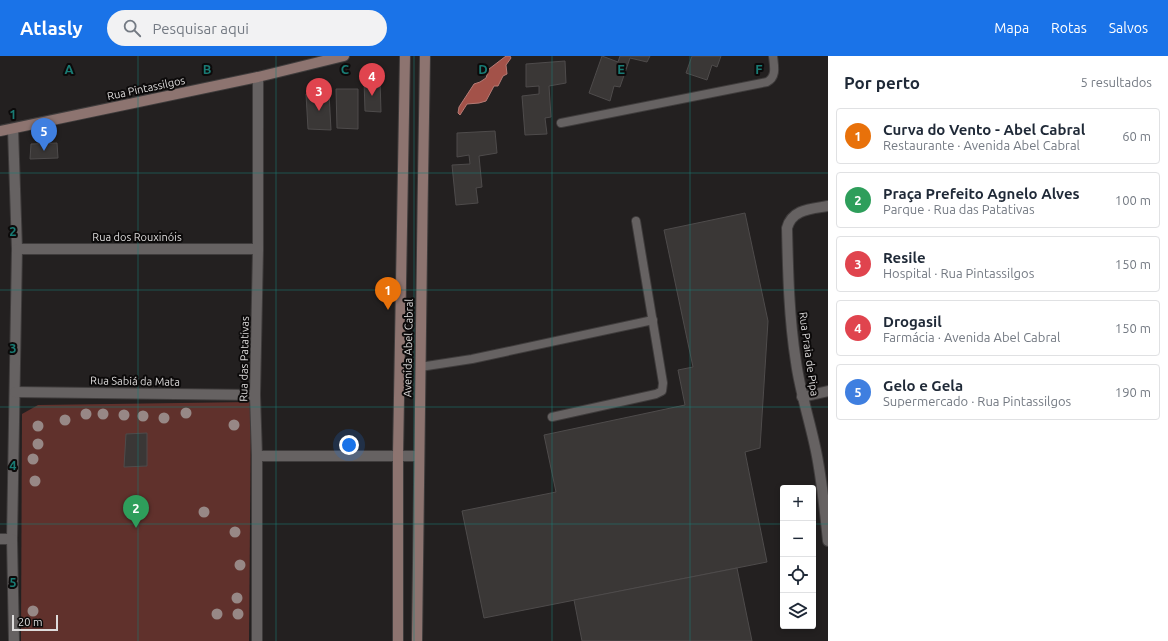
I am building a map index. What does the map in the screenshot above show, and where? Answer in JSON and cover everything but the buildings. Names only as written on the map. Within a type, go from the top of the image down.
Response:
[{"type":"main road","name":"Rua Pintassilgos","points":[[0,131],[258,77],[344,56]]},
{"type":"main road","name":"Avenida Abel Cabral","points":[[398,641],[398,455],[405,56]]},
{"type":"main road","name":"Avenida Abel Cabral","points":[[417,641],[418,456],[425,56]]},
{"type":"main road","points":[[398,552],[417,552]]},
{"type":"street","name":"Rua das Patativas","points":[[257,641],[257,456],[255,394],[258,249],[258,77]]},
{"type":"street","points":[[13,129],[17,249],[12,539],[14,641]]},
{"type":"street","name":"Rua Praia de Pipa","points":[[828,206],[802,212],[788,222],[787,228],[788,273],[796,361],[802,397],[820,469],[828,541]]},
{"type":"street","name":"Rua dos Rouxinóis","points":[[17,249],[258,249]]},
{"type":"street","points":[[802,397],[828,391]]},
{"type":"street","name":"Rua Sabiá da Mata","points":[[15,392],[255,394]]},
{"type":"street","points":[[257,456],[418,456]]},
{"type":"street","points":[[0,539],[12,539]]},
{"type":"lane","points":[[561,123],[767,82],[772,80],[774,75],[773,56]]},
{"type":"lane","points":[[552,417],[656,394],[662,391],[664,383],[636,221]]},
{"type":"lane","points":[[420,367],[472,359],[653,320]]},
{"type":"shaded area","points":[[506,56],[510,56],[511,58],[506,65],[507,74],[503,76],[498,86],[494,86],[486,101],[467,104],[460,115],[458,113],[459,107],[474,84],[486,78],[489,69]]},
{"type":"shaded area","points":[[251,402],[249,641],[21,641],[22,414],[38,405]]},
{"type":"place","name":"Drogasil","points":[[372,96]]},
{"type":"place","name":"Resile","points":[[319,111]]},
{"type":"place","name":"Gelo e Gela","points":[[44,151]]},
{"type":"place","name":"Curva do Vento - Abel Cabral","points":[[388,310]]},
{"type":"place","name":"Praça Prefeito Agnelo Alves","points":[[136,528]]}]
